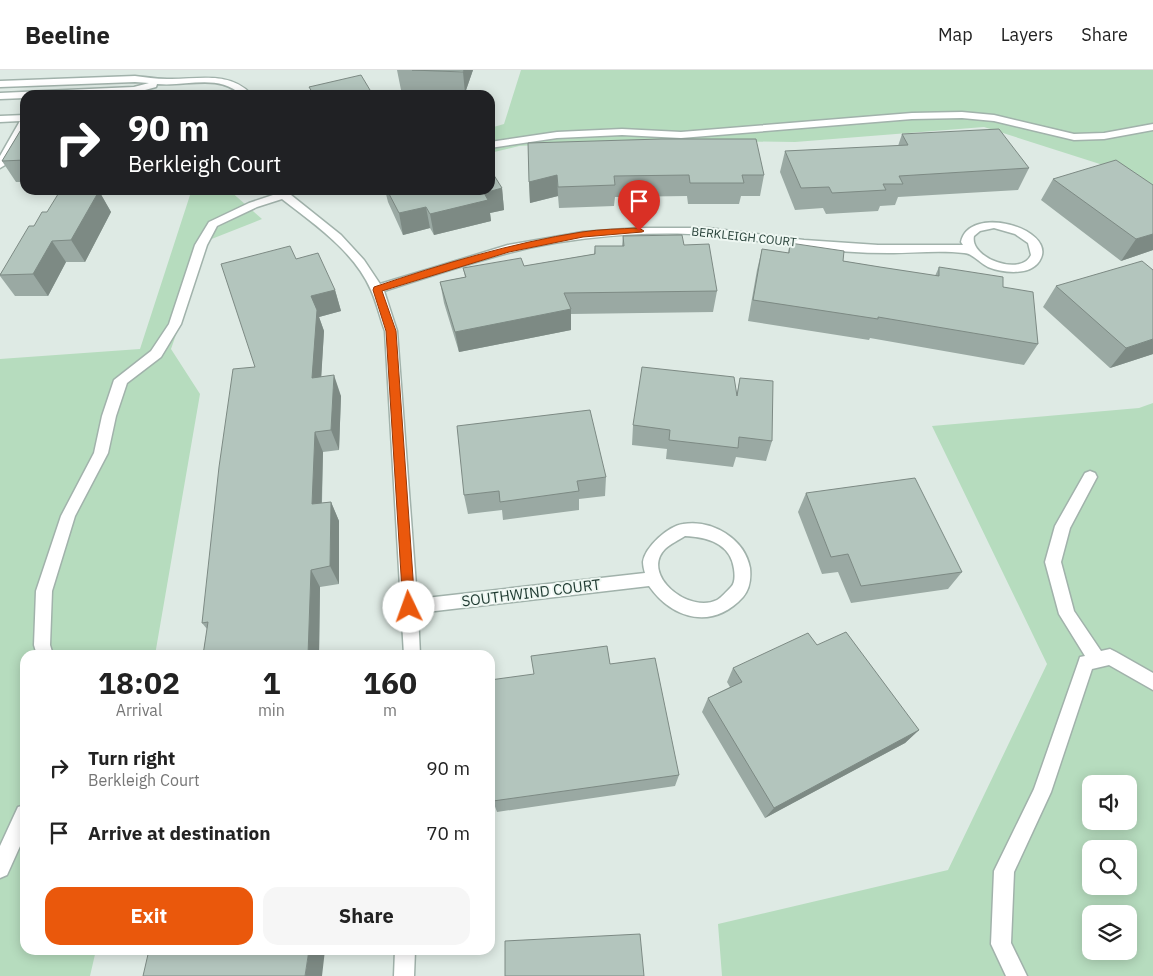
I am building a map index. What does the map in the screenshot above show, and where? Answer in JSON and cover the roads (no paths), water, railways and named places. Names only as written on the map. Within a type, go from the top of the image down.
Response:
[{"type":"street","points":[[0,84],[136,79],[167,82],[219,79],[236,85],[242,90]]},
{"type":"street","points":[[134,90],[167,82]]},
{"type":"street","points":[[0,96],[20,95]]},
{"type":"street","points":[[495,144],[557,135],[622,132],[681,136],[912,116],[962,115],[994,118],[1074,137],[1104,136],[1153,127]]},
{"type":"street","points":[[0,119],[20,119]]},
{"type":"street","points":[[0,165],[20,128]]},
{"type":"street","points":[[43,650],[44,591],[68,516],[101,453],[109,416],[121,380],[156,354],[175,324],[201,245],[213,224],[274,195]]},
{"type":"street","points":[[284,195],[337,237],[360,262],[377,290],[391,331],[412,650]]},
{"type":"street","points":[[994,225],[1018,231],[1035,244],[1038,251],[1037,258],[1032,264],[1010,268],[986,262],[969,248],[966,241],[968,234],[982,226],[994,225]]},
{"type":"street","name":"BERKLEIGH COURT","points":[[377,290],[428,272],[508,249],[583,235],[630,231],[708,231],[804,244],[878,249],[969,248]]},
{"type":"street","points":[[1090,477],[1072,513],[1063,526],[1053,562],[1067,614],[1097,660]]},
{"type":"street","points":[[683,530],[700,530],[719,535],[732,545],[742,559],[743,583],[732,600],[715,609],[700,610],[682,607],[663,596],[653,578],[650,561],[656,547],[669,536],[683,530]]},
{"type":"street","name":"SOUTHWIND COURT","points":[[409,607],[653,578]]},
{"type":"street","points":[[1018,976],[1001,944],[1004,871],[1042,792],[1086,662],[1110,657],[1153,682]]},
{"type":"street","points":[[0,868],[20,825]]},
{"type":"street","points":[[404,976],[405,955]]}]
